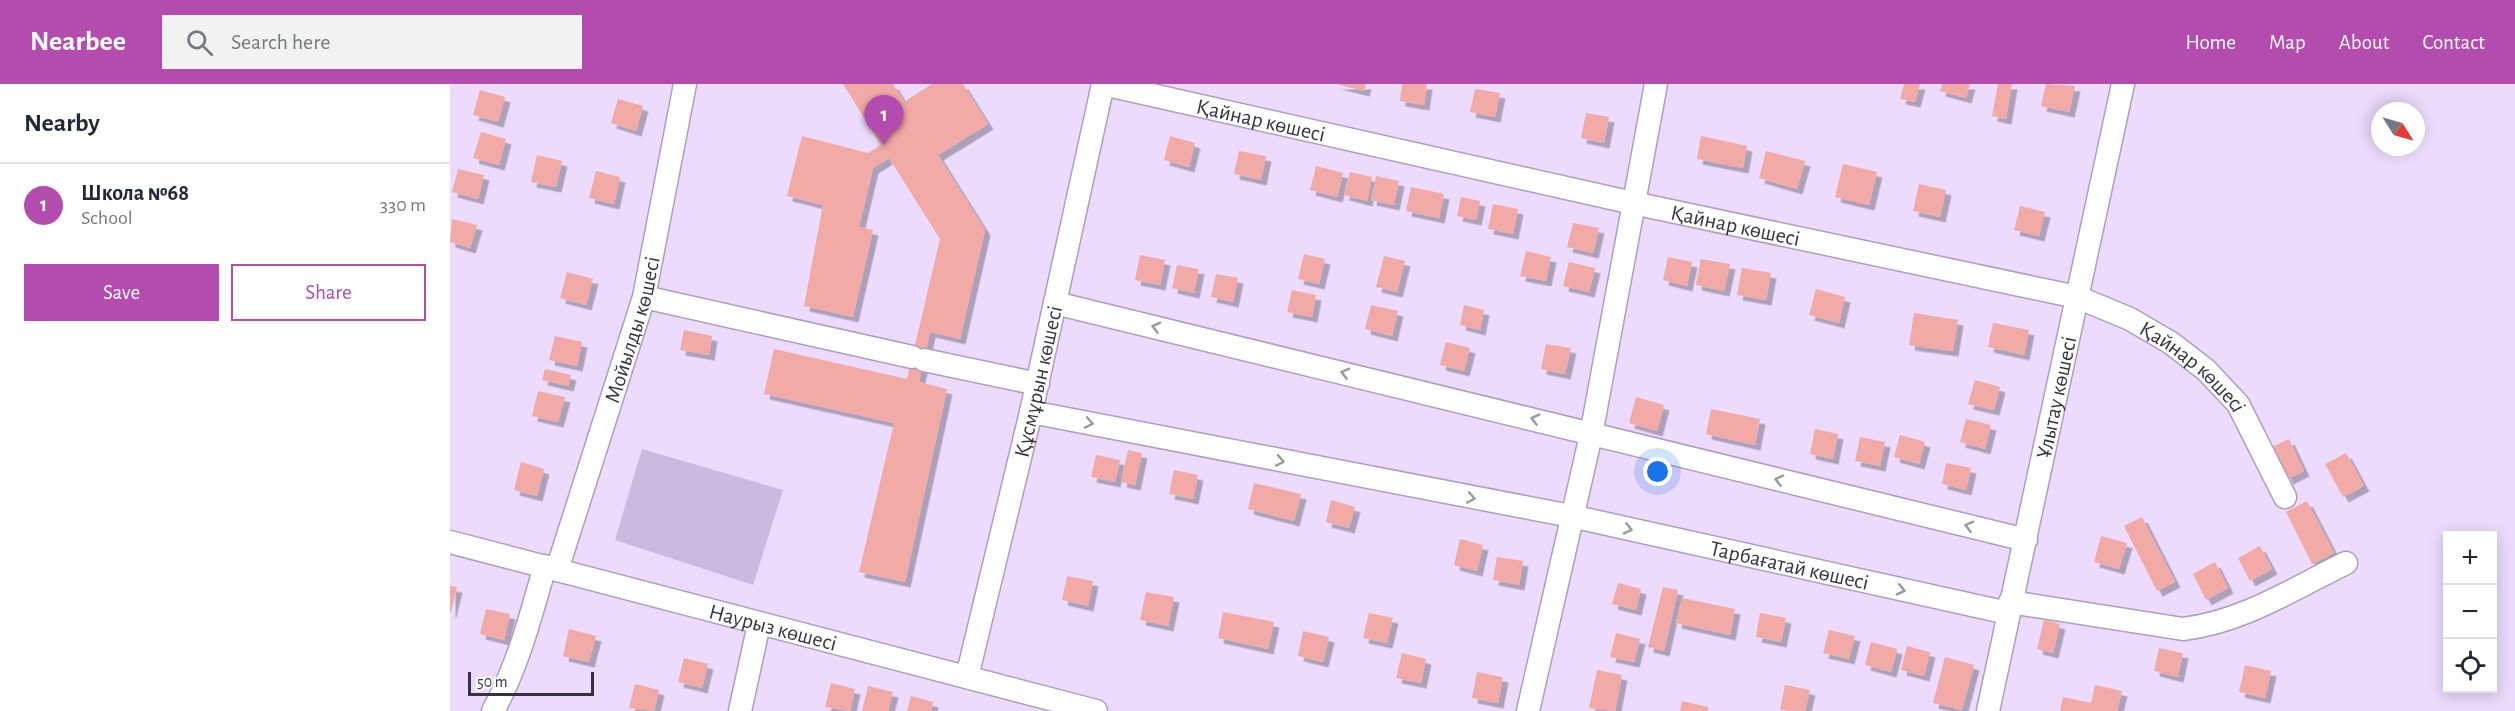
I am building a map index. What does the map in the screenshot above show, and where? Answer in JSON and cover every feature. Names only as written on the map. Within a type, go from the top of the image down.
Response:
[{"type":"street","name":"Мойылды көшесі","points":[[493,711],[551,568],[644,297],[685,84]]},
{"type":"street","name":"Қайнар көшесі","points":[[1103,84],[1633,203],[2077,297],[2130,319],[2171,343],[2206,370],[2238,404],[2284,497]]},
{"type":"street","name":"Құсмұрын көшесі","points":[[967,677],[1038,384],[1103,84]]},
{"type":"street","points":[[1528,711],[1591,435],[1656,84]]},
{"type":"street","name":"Ұлытау көшесі","points":[[1988,711],[2123,84]]},
{"type":"street","points":[[644,297],[1038,384]]},
{"type":"street","points":[[1055,303],[2026,540]]},
{"type":"street","name":"Тарбағатай көшесі","points":[[1031,412],[1571,516],[2009,608],[2183,629],[2207,626],[2240,616],[2346,563]]},
{"type":"street","name":"Наурыз көшесі","points":[[450,542],[1096,711]]},
{"type":"street","points":[[740,711],[759,624]]},
{"type":"shaded area","points":[[642,449],[783,490],[753,585],[615,540]]},
{"type":"building","points":[[843,84],[893,84],[904,102],[932,84],[963,84],[988,124],[938,155],[985,230],[960,339],[930,332],[919,382],[947,389],[905,582],[859,572],[894,423],[764,394],[774,349],[907,379],[940,239],[889,158],[873,168],[859,227],[873,230],[853,317],[804,306],[823,205],[787,196],[802,136],[868,153],[881,145]]},
{"type":"building","points":[[1336,84],[1366,84],[1364,91]]},
{"type":"building","points":[[1402,84],[1427,84],[1424,105],[1400,101]]},
{"type":"building","points":[[1904,84],[1920,84],[1915,102],[1900,99]]},
{"type":"building","points":[[1942,84],[1970,84],[1966,98],[1940,91]]},
{"type":"building","points":[[1998,84],[2012,84],[2006,119],[1992,116]]},
{"type":"building","points":[[2046,84],[2075,86],[2069,112],[2041,106]]},
{"type":"building","points":[[1475,89],[1500,93],[1495,117],[1470,112]]},
{"type":"building","points":[[480,90],[505,97],[498,122],[473,115]]},
{"type":"building","points":[[618,99],[643,106],[636,131],[611,123]]},
{"type":"building","points":[[1586,113],[1609,117],[1604,143],[1581,138]]},
{"type":"building","points":[[481,132],[506,139],[499,165],[473,158]]},
{"type":"building","points":[[1170,136],[1195,143],[1189,167],[1164,160]]},
{"type":"building","points":[[1701,136],[1747,146],[1743,168],[1697,159]]},
{"type":"building","points":[[1239,151],[1266,156],[1261,180],[1234,174]]},
{"type":"building","points":[[1766,151],[1805,161],[1797,189],[1759,178]]},
{"type":"building","points":[[537,155],[562,161],[556,187],[531,182]]},
{"type":"building","points":[[1843,164],[1877,172],[1869,205],[1835,197]]},
{"type":"building","points":[[1316,166],[1343,173],[1337,197],[1310,190]]},
{"type":"building","points":[[458,169],[484,175],[478,199],[452,192]]},
{"type":"building","points":[[596,171],[620,177],[614,204],[589,198]]},
{"type":"building","points":[[1350,172],[1372,177],[1367,201],[1344,195]]},
{"type":"building","points":[[1376,176],[1399,181],[1394,205],[1371,200]]},
{"type":"building","points":[[1919,184],[1946,190],[1940,217],[1913,211]]},
{"type":"building","points":[[1411,187],[1444,194],[1439,218],[1406,211]]},
{"type":"building","points":[[1461,197],[1480,201],[1476,220],[1457,216]]},
{"type":"building","points":[[1493,204],[1518,209],[1513,234],[1488,229]]},
{"type":"building","points":[[2020,206],[2045,212],[2039,236],[2014,230]]},
{"type":"building","points":[[452,219],[477,225],[470,248],[450,242]]},
{"type":"building","points":[[1573,223],[1599,228],[1593,253],[1567,247]]},
{"type":"building","points":[[1526,251],[1551,257],[1546,281],[1520,276]]},
{"type":"building","points":[[1304,254],[1325,259],[1319,284],[1298,279]]},
{"type":"building","points":[[1140,255],[1165,260],[1160,285],[1135,280]]},
{"type":"building","points":[[1384,256],[1405,261],[1397,292],[1376,287]]},
{"type":"building","points":[[1668,257],[1692,262],[1687,286],[1663,280]]},
{"type":"building","points":[[1701,259],[1730,264],[1724,291],[1696,285]]},
{"type":"building","points":[[1569,262],[1595,268],[1589,292],[1563,286]]},
{"type":"building","points":[[1177,265],[1199,269],[1194,293],[1172,288]]},
{"type":"building","points":[[1742,268],[1771,273],[1766,300],[1737,295]]},
{"type":"building","points":[[567,272],[593,279],[586,305],[560,298]]},
{"type":"building","points":[[1216,274],[1238,278],[1233,302],[1211,297]]},
{"type":"building","points":[[1816,289],[1845,297],[1839,323],[1809,315]]},
{"type":"building","points":[[1292,290],[1316,295],[1312,317],[1287,312]]},
{"type":"building","points":[[1371,305],[1398,311],[1392,336],[1365,329]]},
{"type":"building","points":[[1464,305],[1484,310],[1480,330],[1460,325]]},
{"type":"building","points":[[1914,313],[1958,320],[1953,351],[1909,345]]},
{"type":"building","points":[[1993,323],[2029,330],[2024,355],[1988,347]]},
{"type":"building","points":[[684,330],[712,336],[709,355],[680,350]]},
{"type":"building","points":[[555,336],[582,342],[577,366],[549,360]]},
{"type":"building","points":[[1446,342],[1470,348],[1464,371],[1440,365]]},
{"type":"building","points":[[1546,344],[1571,348],[1565,374],[1541,369]]},
{"type":"building","points":[[545,369],[571,375],[568,386],[542,380]]},
{"type":"building","points":[[1975,380],[2000,387],[1994,410],[1968,404]]},
{"type":"building","points":[[538,391],[565,397],[558,422],[532,416]]},
{"type":"building","points":[[1636,397],[1664,405],[1657,431],[1629,423]]},
{"type":"building","points":[[1711,409],[1760,419],[1755,445],[1706,434]]},
{"type":"building","points":[[1966,419],[1991,425],[1985,449],[1960,442]]},
{"type":"building","points":[[1815,429],[1838,434],[1833,459],[1810,454]]},
{"type":"building","points":[[1900,435],[1925,442],[1919,464],[1894,457]]},
{"type":"building","points":[[1860,437],[1885,442],[1880,466],[1855,461]]},
{"type":"building","points":[[2289,439],[2304,471],[2288,479],[2272,447]]},
{"type":"building","points":[[1128,450],[1142,453],[1135,485],[1121,482]]},
{"type":"building","points":[[2346,453],[2364,486],[2343,497],[2325,464]]},
{"type":"building","points":[[1096,455],[1120,460],[1115,482],[1091,477]]},
{"type":"building","points":[[521,462],[544,469],[537,496],[514,490]]},
{"type":"building","points":[[1946,463],[1971,468],[1966,490],[1942,484]]},
{"type":"building","points":[[1174,470],[1198,475],[1193,499],[1169,494]]},
{"type":"building","points":[[1254,483],[1301,494],[1294,521],[1248,509]]},
{"type":"building","points":[[1331,500],[1355,507],[1349,528],[1326,522]]},
{"type":"building","points":[[2307,501],[2334,553],[2312,564],[2286,512]]},
{"type":"building","points":[[2142,517],[2175,582],[2157,591],[2124,526]]},
{"type":"building","points":[[2101,536],[2127,543],[2119,569],[2094,562]]},
{"type":"building","points":[[1460,539],[1483,545],[1477,571],[1454,565]]},
{"type":"building","points":[[2260,546],[2272,569],[2250,581],[2238,558]]},
{"type":"building","points":[[1497,557],[1523,561],[1519,585],[1493,580]]},
{"type":"building","points":[[2215,562],[2228,588],[2206,600],[2193,574]]},
{"type":"building","points":[[1067,576],[1093,581],[1088,606],[1062,600]]},
{"type":"building","points":[[1618,583],[1641,589],[1636,610],[1612,604]]},
{"type":"building","points":[[450,586],[457,587],[451,612],[450,612]]},
{"type":"building","points":[[1663,587],[1678,590],[1664,651],[1648,647]]},
{"type":"building","points":[[1146,592],[1174,597],[1168,626],[1140,620]]},
{"type":"building","points":[[1682,598],[1735,609],[1730,635],[1676,623]]},
{"type":"building","points":[[486,609],[510,614],[504,640],[480,634]]},
{"type":"building","points":[[1223,612],[1274,622],[1268,649],[1218,638]]},
{"type":"building","points":[[1369,613],[1393,618],[1387,643],[1363,638]]},
{"type":"building","points":[[1760,613],[1786,618],[1781,642],[1756,637]]},
{"type":"building","points":[[2044,620],[2060,624],[2053,653],[2037,649]]},
{"type":"building","points":[[569,629],[596,636],[589,662],[563,656]]},
{"type":"building","points":[[1829,630],[1855,636],[1849,659],[1823,653]]},
{"type":"building","points":[[1303,631],[1329,637],[1323,662],[1298,656]]},
{"type":"building","points":[[1616,633],[1640,639],[1634,662],[1610,657]]},
{"type":"building","points":[[1871,642],[1897,649],[1891,672],[1865,665]]},
{"type":"building","points":[[1907,646],[1930,652],[1924,676],[1901,670]]},
{"type":"building","points":[[2159,648],[2183,653],[2178,677],[2154,671]]},
{"type":"building","points":[[1402,653],[1426,659],[1421,683],[1396,678]]},
{"type":"building","points":[[1945,657],[1974,665],[1962,710],[1933,703]]},
{"type":"building","points":[[684,658],[708,664],[702,688],[678,682]]},
{"type":"building","points":[[2245,665],[2271,671],[2265,698],[2239,692]]},
{"type":"building","points":[[1597,670],[1622,675],[1615,711],[1589,708]]},
{"type":"building","points":[[1477,672],[1503,677],[1498,703],[1472,698]]},
{"type":"building","points":[[831,683],[855,689],[850,711],[825,707]]},
{"type":"building","points":[[635,684],[659,690],[654,711],[629,708]]},
{"type":"building","points":[[1785,685],[1810,690],[1805,711],[1780,710]]},
{"type":"building","points":[[2095,685],[2122,691],[2117,711],[2060,711],[2063,697],[2091,703]]},
{"type":"building","points":[[868,686],[893,692],[888,711],[862,711]]},
{"type":"building","points":[[911,696],[933,702],[931,711],[907,711]]},
{"type":"building","points":[[1682,701],[1708,707],[1708,711],[1680,711]]},
{"type":"place","name":"Школа №68","points":[[884,145]]}]
